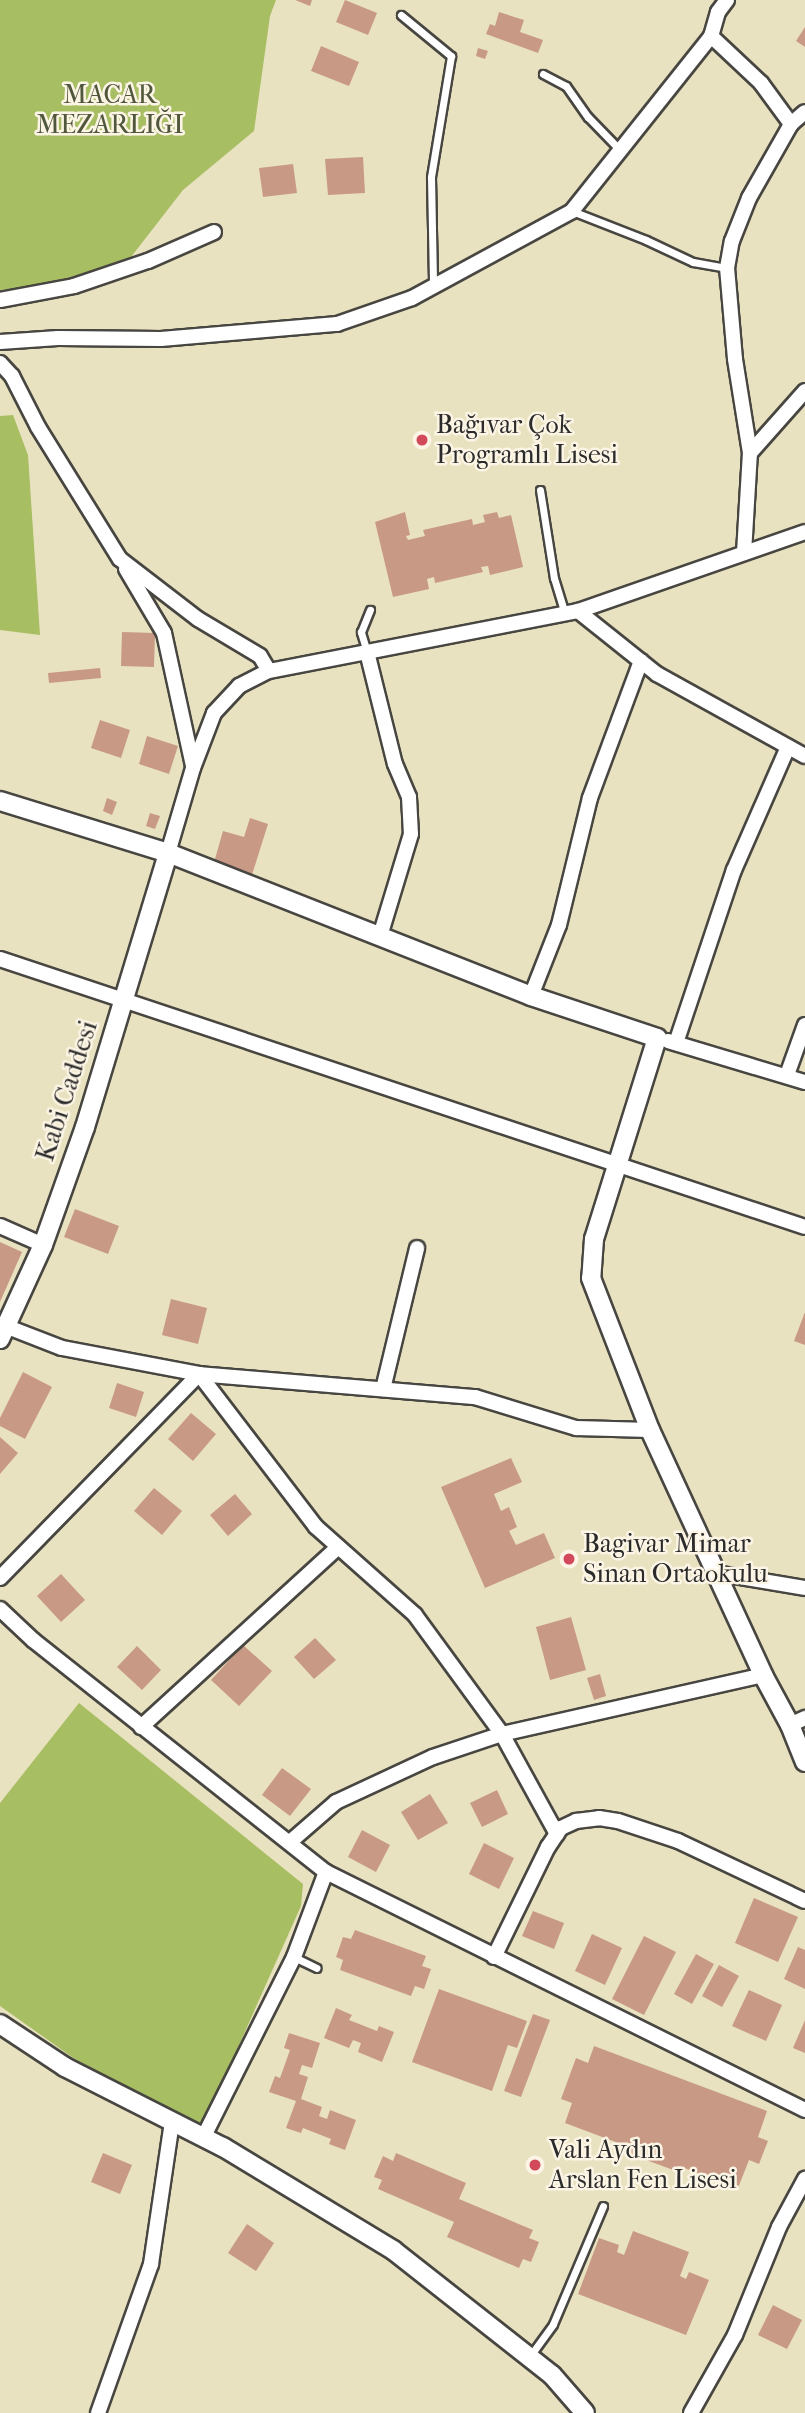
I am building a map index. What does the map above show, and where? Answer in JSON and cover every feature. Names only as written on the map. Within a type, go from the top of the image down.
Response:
[{"type":"street","points":[[0,342],[58,338],[161,339],[337,324],[412,298],[572,211],[711,36],[718,12],[727,0]]},
{"type":"street","points":[[711,36],[761,83],[791,124]]},
{"type":"street","points":[[744,553],[750,453],[735,359],[727,268],[732,241],[749,198],[791,124],[805,112]]},
{"type":"street","points":[[0,300],[74,286],[148,261],[214,232]]},
{"type":"street","points":[[0,363],[12,376],[38,426],[164,633],[193,768]]},
{"type":"street","points":[[750,453],[805,391]]},
{"type":"street","points":[[168,853],[193,768],[214,713],[239,686],[269,671],[571,612],[805,532]]},
{"type":"street","points":[[790,538],[805,547]]},
{"type":"street","points":[[120,559],[198,619],[260,656],[269,671]]},
{"type":"street","points":[[571,612],[657,674],[805,756]]},
{"type":"street","points":[[367,652],[395,764],[409,797],[411,834],[380,936]]},
{"type":"street","points":[[531,996],[559,925],[590,798],[640,661]]},
{"type":"street","points":[[676,1044],[734,870],[788,747]]},
{"type":"street","points":[[0,801],[168,853],[531,996],[676,1044],[805,1082]]},
{"type":"street","name":"Kabi Caddesi","points":[[3,1330],[43,1245],[85,1127],[168,853]]},
{"type":"street","points":[[0,959],[125,998],[805,1227]]},
{"type":"street","points":[[787,1075],[805,1025]]},
{"type":"street","points":[[657,1038],[594,1239],[591,1278],[650,1430],[763,1675],[798,1721],[805,1762]]},
{"type":"street","points":[[0,1226],[43,1245]]},
{"type":"street","points":[[383,1389],[417,1248]]},
{"type":"street","points":[[3,1330],[62,1348],[200,1374],[475,1397],[576,1428],[650,1430]]},
{"type":"street","points":[[200,1374],[316,1527],[415,1615],[502,1734],[557,1834]]},
{"type":"street","points":[[0,1578],[200,1374]]},
{"type":"street","points":[[141,1727],[338,1547]]},
{"type":"street","points":[[716,1573],[805,1588]]},
{"type":"street","points":[[0,1609],[33,1640],[326,1872],[805,2110]]},
{"type":"street","points":[[290,1842],[336,1801],[433,1757],[502,1734],[763,1675]]},
{"type":"street","points":[[494,1957],[557,1834],[561,1828],[576,1821],[599,1818],[618,1821],[678,1841],[805,1901]]},
{"type":"street","points":[[204,2137],[294,1957],[326,1872]]},
{"type":"street","points":[[0,2024],[65,2067],[204,2137],[393,2250],[552,2375],[585,2413]]},
{"type":"street","points":[[98,2413],[151,2264],[172,2122]]},
{"type":"street","points":[[691,2413],[735,2335],[779,2227],[805,2179]]},
{"type":"lane","points":[[401,15],[451,56],[431,177],[433,287]]},
{"type":"lane","points":[[543,74],[566,86],[588,117],[620,150]]},
{"type":"lane","points":[[572,211],[638,236],[693,262],[727,268]]},
{"type":"lane","points":[[540,490],[554,578],[571,612]]},
{"type":"lane","points":[[367,652],[361,632],[370,610]]},
{"type":"lane","points":[[294,1957],[317,1968]]},
{"type":"lane","points":[[529,2357],[553,2324],[603,2206]]},
{"type":"green space","name":"MACAR MEZARLIĞI","points":[[0,0],[276,0],[270,16],[254,131],[183,190],[131,257],[45,286],[0,290]]},
{"type":"green space","points":[[13,415],[28,455],[40,635],[0,630],[0,416]]},
{"type":"green space","points":[[79,1703],[303,1884],[301,1906],[210,2110],[199,2124],[79,2062],[0,2006],[0,1803]]},
{"type":"building","points":[[295,0],[312,0],[310,6]]},
{"type":"building","points":[[345,0],[377,13],[368,35],[336,22]]},
{"type":"building","points":[[499,12],[524,20],[520,32],[543,40],[538,53],[486,34],[490,24],[495,26]]},
{"type":"building","points":[[805,27],[805,47],[796,41]]},
{"type":"building","points":[[321,46],[359,62],[349,86],[311,71]]},
{"type":"building","points":[[478,48],[488,51],[485,59],[476,56]]},
{"type":"building","points":[[363,157],[365,193],[328,195],[325,159]]},
{"type":"building","points":[[293,164],[297,193],[263,197],[259,168]]},
{"type":"building","points":[[405,512],[410,535],[406,536],[408,540],[425,536],[423,530],[472,519],[473,525],[485,522],[483,515],[497,512],[499,518],[511,515],[523,567],[490,575],[488,566],[481,567],[483,572],[435,583],[434,577],[427,579],[429,589],[393,597],[375,522]]},
{"type":"building","points":[[122,632],[155,633],[154,667],[121,666]]},
{"type":"building","points":[[100,668],[101,678],[49,683],[48,673]]},
{"type":"building","points":[[100,720],[130,730],[121,758],[91,748]]},
{"type":"building","points":[[147,736],[178,746],[169,774],[139,764]]},
{"type":"building","points":[[107,798],[117,802],[112,815],[103,811]]},
{"type":"building","points":[[150,813],[160,816],[155,829],[146,826]]},
{"type":"building","points":[[250,818],[268,824],[251,878],[213,866],[223,831],[244,837]]},
{"type":"building","points":[[75,1209],[119,1226],[108,1254],[64,1237]]},
{"type":"building","points":[[0,1242],[22,1252],[0,1302]]},
{"type":"building","points":[[171,1299],[207,1308],[198,1344],[162,1335]]},
{"type":"building","points":[[805,1312],[805,1345],[794,1341]]},
{"type":"building","points":[[23,1372],[52,1387],[25,1439],[0,1426],[0,1418]]},
{"type":"building","points":[[117,1383],[144,1392],[136,1417],[109,1408]]},
{"type":"building","points":[[191,1413],[216,1434],[193,1461],[168,1439]]},
{"type":"building","points":[[0,1437],[18,1453],[0,1474]]},
{"type":"building","points":[[511,1458],[522,1482],[494,1494],[501,1511],[509,1507],[517,1527],[509,1531],[516,1545],[544,1533],[555,1558],[485,1588],[441,1487]]},
{"type":"building","points":[[154,1488],[182,1511],[162,1535],[134,1511]]},
{"type":"building","points":[[235,1494],[252,1514],[228,1536],[210,1515]]},
{"type":"building","points":[[61,1574],[85,1600],[61,1622],[37,1596]]},
{"type":"building","points":[[571,1617],[586,1670],[550,1680],[536,1627]]},
{"type":"building","points":[[315,1638],[336,1660],[314,1679],[294,1657]]},
{"type":"building","points":[[243,1645],[272,1671],[239,1706],[211,1680]]},
{"type":"building","points":[[137,1646],[161,1670],[142,1690],[117,1667]]},
{"type":"building","points":[[600,1674],[606,1696],[594,1700],[587,1678]]},
{"type":"building","points":[[282,1768],[311,1789],[290,1816],[262,1795]]},
{"type":"building","points":[[497,1790],[508,1814],[482,1827],[470,1803]]},
{"type":"building","points":[[430,1794],[448,1823],[418,1840],[401,1812]]},
{"type":"building","points":[[362,1830],[390,1845],[376,1872],[348,1857]]},
{"type":"building","points":[[484,1843],[514,1858],[499,1889],[469,1874]]},
{"type":"building","points":[[754,1898],[798,1917],[778,1962],[735,1943]]},
{"type":"building","points":[[533,1911],[564,1923],[554,1949],[522,1936]]},
{"type":"building","points":[[355,1930],[426,1956],[422,1966],[431,1969],[424,1989],[415,1986],[411,1996],[340,1970],[343,1960],[336,1957],[343,1937],[351,1939]]},
{"type":"building","points":[[592,1934],[622,1948],[605,1985],[575,1971]]},
{"type":"building","points":[[644,1936],[676,1952],[644,2015],[612,1999]]},
{"type":"building","points":[[798,1947],[805,1950],[805,1989],[784,1979]]},
{"type":"building","points":[[696,1954],[714,1964],[692,2004],[674,1994]]},
{"type":"building","points":[[719,1965],[739,1976],[722,2007],[702,1996]]},
{"type":"building","points":[[439,1989],[527,2021],[517,2048],[508,2045],[492,2091],[412,2062]]},
{"type":"building","points":[[749,1990],[782,2005],[766,2041],[732,2026]]},
{"type":"building","points":[[336,2008],[352,2015],[349,2020],[377,2031],[379,2026],[394,2032],[382,2062],[358,2052],[361,2043],[353,2040],[349,2048],[324,2038]]},
{"type":"building","points":[[533,2014],[550,2020],[521,2097],[504,2091]]},
{"type":"building","points":[[805,2020],[805,2053],[793,2048]]},
{"type":"building","points":[[289,2033],[320,2043],[312,2068],[302,2065],[299,2074],[308,2077],[301,2099],[322,2107],[319,2116],[327,2119],[330,2110],[356,2120],[345,2150],[329,2144],[331,2139],[303,2128],[301,2133],[286,2128],[296,2101],[269,2092],[275,2076],[280,2078],[290,2050],[284,2048]]},
{"type":"building","points":[[594,2046],[767,2111],[758,2137],[768,2141],[759,2164],[749,2160],[738,2188],[679,2166],[676,2171],[619,2150],[621,2144],[565,2123],[572,2103],[561,2099],[576,2058],[588,2063]]},
{"type":"building","points":[[103,2153],[132,2165],[120,2194],[91,2182]]},
{"type":"building","points":[[396,2153],[466,2183],[459,2199],[533,2230],[529,2238],[539,2242],[531,2262],[523,2259],[519,2268],[447,2237],[454,2222],[378,2189],[382,2180],[374,2177],[383,2156],[393,2161]]},
{"type":"building","points":[[247,2224],[274,2243],[256,2271],[228,2253]]},
{"type":"building","points":[[633,2231],[689,2252],[680,2276],[686,2279],[689,2272],[709,2280],[686,2335],[578,2294],[599,2238],[619,2245],[617,2252],[624,2255]]},
{"type":"building","points":[[773,2305],[802,2320],[787,2349],[758,2335]]},
{"type":"place","name":"Bağıvar Çok Programlı Lisesi","points":[[422,440]]},
{"type":"place","name":"Bagivar Mimar Sinan Ortaokulu","points":[[569,1559]]},
{"type":"place","name":"Vali Aydın Arslan Fen Lisesi","points":[[535,2165]]}]
